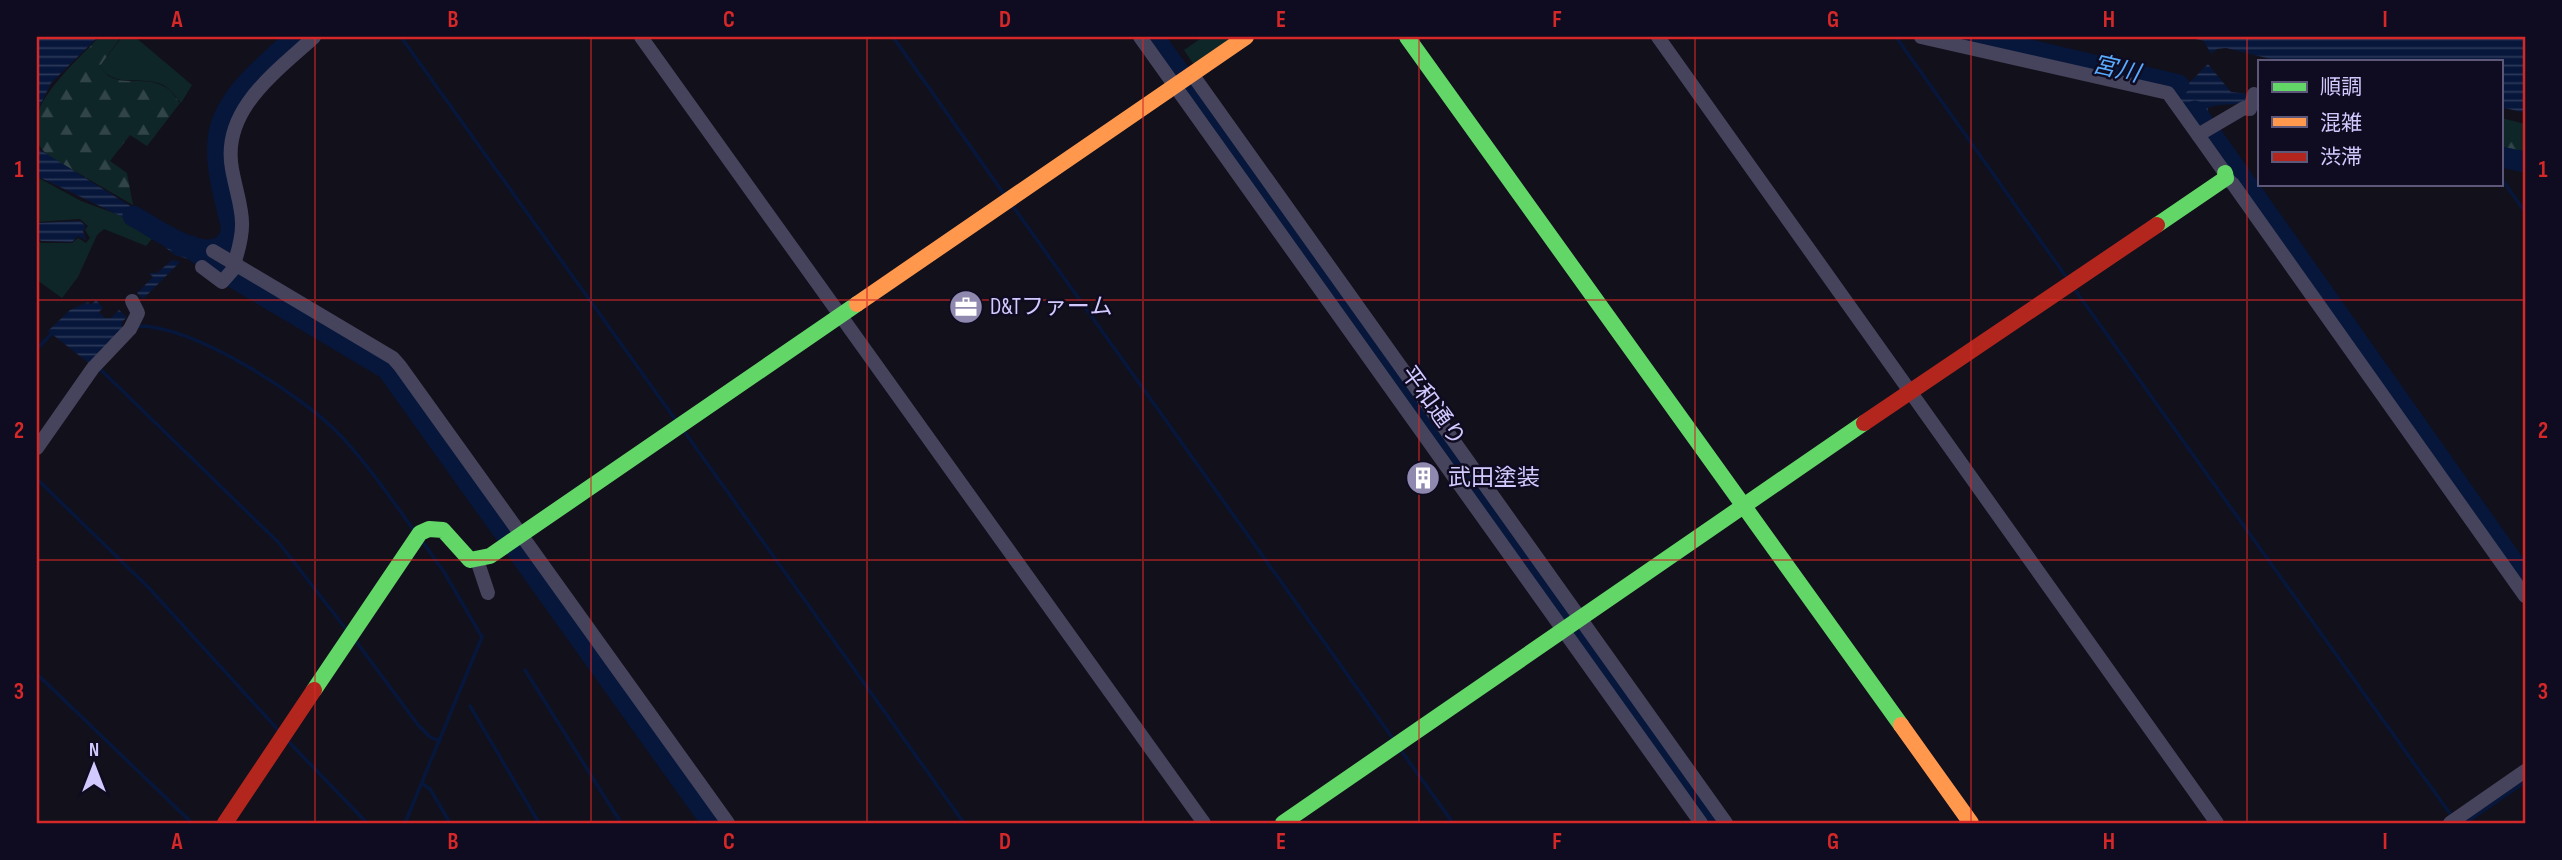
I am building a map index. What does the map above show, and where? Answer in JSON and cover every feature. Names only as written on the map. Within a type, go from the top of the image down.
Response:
[{"type":"street","points":[[202,267],[222,282],[232,270],[244,229],[244,213],[231,161],[231,135],[236,121],[246,104],[314,37]]},
{"type":"street","points":[[641,37],[845,312],[1204,823]]},
{"type":"street","points":[[1140,37],[1183,79],[1574,624],[1726,823]]},
{"type":"street","points":[[225,823],[417,535],[429,529],[443,530],[464,557],[477,560],[514,539],[1247,37]]},
{"type":"street","points":[[1407,37],[1741,508],[1971,823]]},
{"type":"street","points":[[1658,37],[1908,394],[2217,823]]},
{"type":"street","points":[[1921,37],[2168,93],[2203,132],[2225,176],[2525,596]]},
{"type":"street","name":"平和通り","points":[[1183,79],[1574,624],[1701,823]]},
{"type":"street","points":[[2203,132],[2244,108],[2250,109],[2252,99]]},
{"type":"street","points":[[1283,823],[2225,176]]},
{"type":"street","points":[[213,251],[232,270],[393,358],[514,539],[728,823]]},
{"type":"street","points":[[37,448],[96,365],[131,326],[138,313],[134,303]]},
{"type":"street","points":[[477,560],[479,574],[488,593]]},
{"type":"street","points":[[2450,823],[2525,771]]},
{"type":"green space","points":[[99,37],[121,37],[100,66],[106,74],[121,80],[156,83],[169,90],[180,103],[147,146],[130,135],[110,161],[127,173],[133,205],[49,156],[38,142],[35,126],[39,110],[48,93]]},
{"type":"green space","points":[[122,37],[135,37],[192,85],[181,103],[165,86],[156,82],[122,80],[106,74],[100,66]]},
{"type":"green space","points":[[1203,37],[1233,37],[1196,68],[1184,50]]},
{"type":"green space","points":[[2502,118],[2525,124],[2525,152],[2502,147]]},
{"type":"green space","points":[[37,177],[81,201],[122,216],[155,235],[146,246],[104,229],[97,235],[78,277],[62,298],[37,280],[37,239],[41,243],[72,243],[78,238],[86,243],[90,238],[85,230],[88,226],[80,219],[37,222]]},
{"type":"water","points":[[37,37],[98,37],[51,83],[37,112]]},
{"type":"water","points":[[2187,37],[2525,37],[2525,113],[2502,107],[2502,60],[2275,60],[2226,48],[2217,49],[2211,54],[2204,41]]},
{"type":"water","points":[[2208,64],[2231,92],[2250,94],[2248,101],[2243,103],[2208,108],[2207,124],[2199,130],[2150,85],[2153,70],[2190,82]]},
{"type":"water","points":[[37,148],[161,225],[156,233],[37,176]]},
{"type":"water","points":[[80,221],[86,226],[83,231],[86,240],[78,236],[72,242],[41,241],[37,237],[37,223]]},
{"type":"water","points":[[171,228],[188,238],[192,235],[204,241],[208,254],[202,263],[175,255],[165,247],[164,240]]},
{"type":"water","points":[[172,260],[180,262],[143,299],[137,293],[153,277],[149,273],[157,273]]},
{"type":"water","points":[[96,300],[103,308],[99,312],[105,318],[111,318],[119,310],[127,317],[122,322],[122,331],[90,364],[48,331],[70,310],[88,302],[91,305]]},
{"type":"waterway","points":[[133,216],[186,245],[214,249],[225,243],[232,230],[218,157],[219,133],[223,119],[239,92],[296,37]]},
{"type":"waterway","points":[[401,37],[675,419]]},
{"type":"waterway","points":[[893,37],[1004,194]]},
{"type":"waterway","points":[[1154,37],[1715,823]]},
{"type":"waterway","points":[[1896,37],[2067,278]]},
{"type":"waterway","name":"宮川","points":[[1974,37],[2179,85]]},
{"type":"waterway","points":[[2195,111],[2525,579]]},
{"type":"waterway","name":"宮川","points":[[2502,157],[2525,162]]},
{"type":"waterway","points":[[2502,179],[2525,212]]},
{"type":"waterway","points":[[1012,205],[1394,740]]},
{"type":"waterway","points":[[189,247],[234,278],[387,369],[712,823]]},
{"type":"waterway","points":[[2075,290],[2451,815]]},
{"type":"waterway","points":[[138,326],[188,337],[217,350],[275,383],[301,402],[351,447],[413,529]]},
{"type":"waterway","points":[[37,349],[54,331]]},
{"type":"waterway","points":[[99,368],[279,543],[346,629]]},
{"type":"waterway","points":[[684,431],[964,823]]},
{"type":"waterway","points":[[37,479],[149,588],[280,732]]},
{"type":"waterway","points":[[405,823],[482,637],[444,572],[422,541]]},
{"type":"waterway","points":[[355,640],[418,725],[430,737],[440,741]]},
{"type":"waterway","points":[[525,670],[621,823]]},
{"type":"waterway","points":[[37,674],[192,823]]},
{"type":"waterway","points":[[470,706],[539,823]]},
{"type":"waterway","points":[[287,740],[367,823]]},
{"type":"waterway","points":[[1400,749],[1453,823]]},
{"type":"waterway","points":[[2465,823],[2525,782]]},
{"type":"waterway","points":[[423,784],[430,789],[450,823]]},
{"type":"traffic: fast","points":[[1407,37],[1901,725]]},
{"type":"traffic: fast","points":[[2157,225],[2226,178],[2225,173]]},
{"type":"traffic: fast","points":[[314,690],[420,533],[429,529],[443,530],[470,560],[490,556],[857,304]]},
{"type":"traffic: fast","points":[[1283,823],[1864,423]]},
{"type":"traffic: slow","points":[[857,304],[1246,37]]},
{"type":"traffic: slow","points":[[1901,725],[1971,823]]},
{"type":"traffic: jam","points":[[1864,423],[2157,225]]},
{"type":"traffic: jam","points":[[225,823],[314,690]]},
{"type":"place","name":"D&Tファーム","points":[[966,307]]},
{"type":"place","name":"武田塗装","points":[[1423,478]]}]
